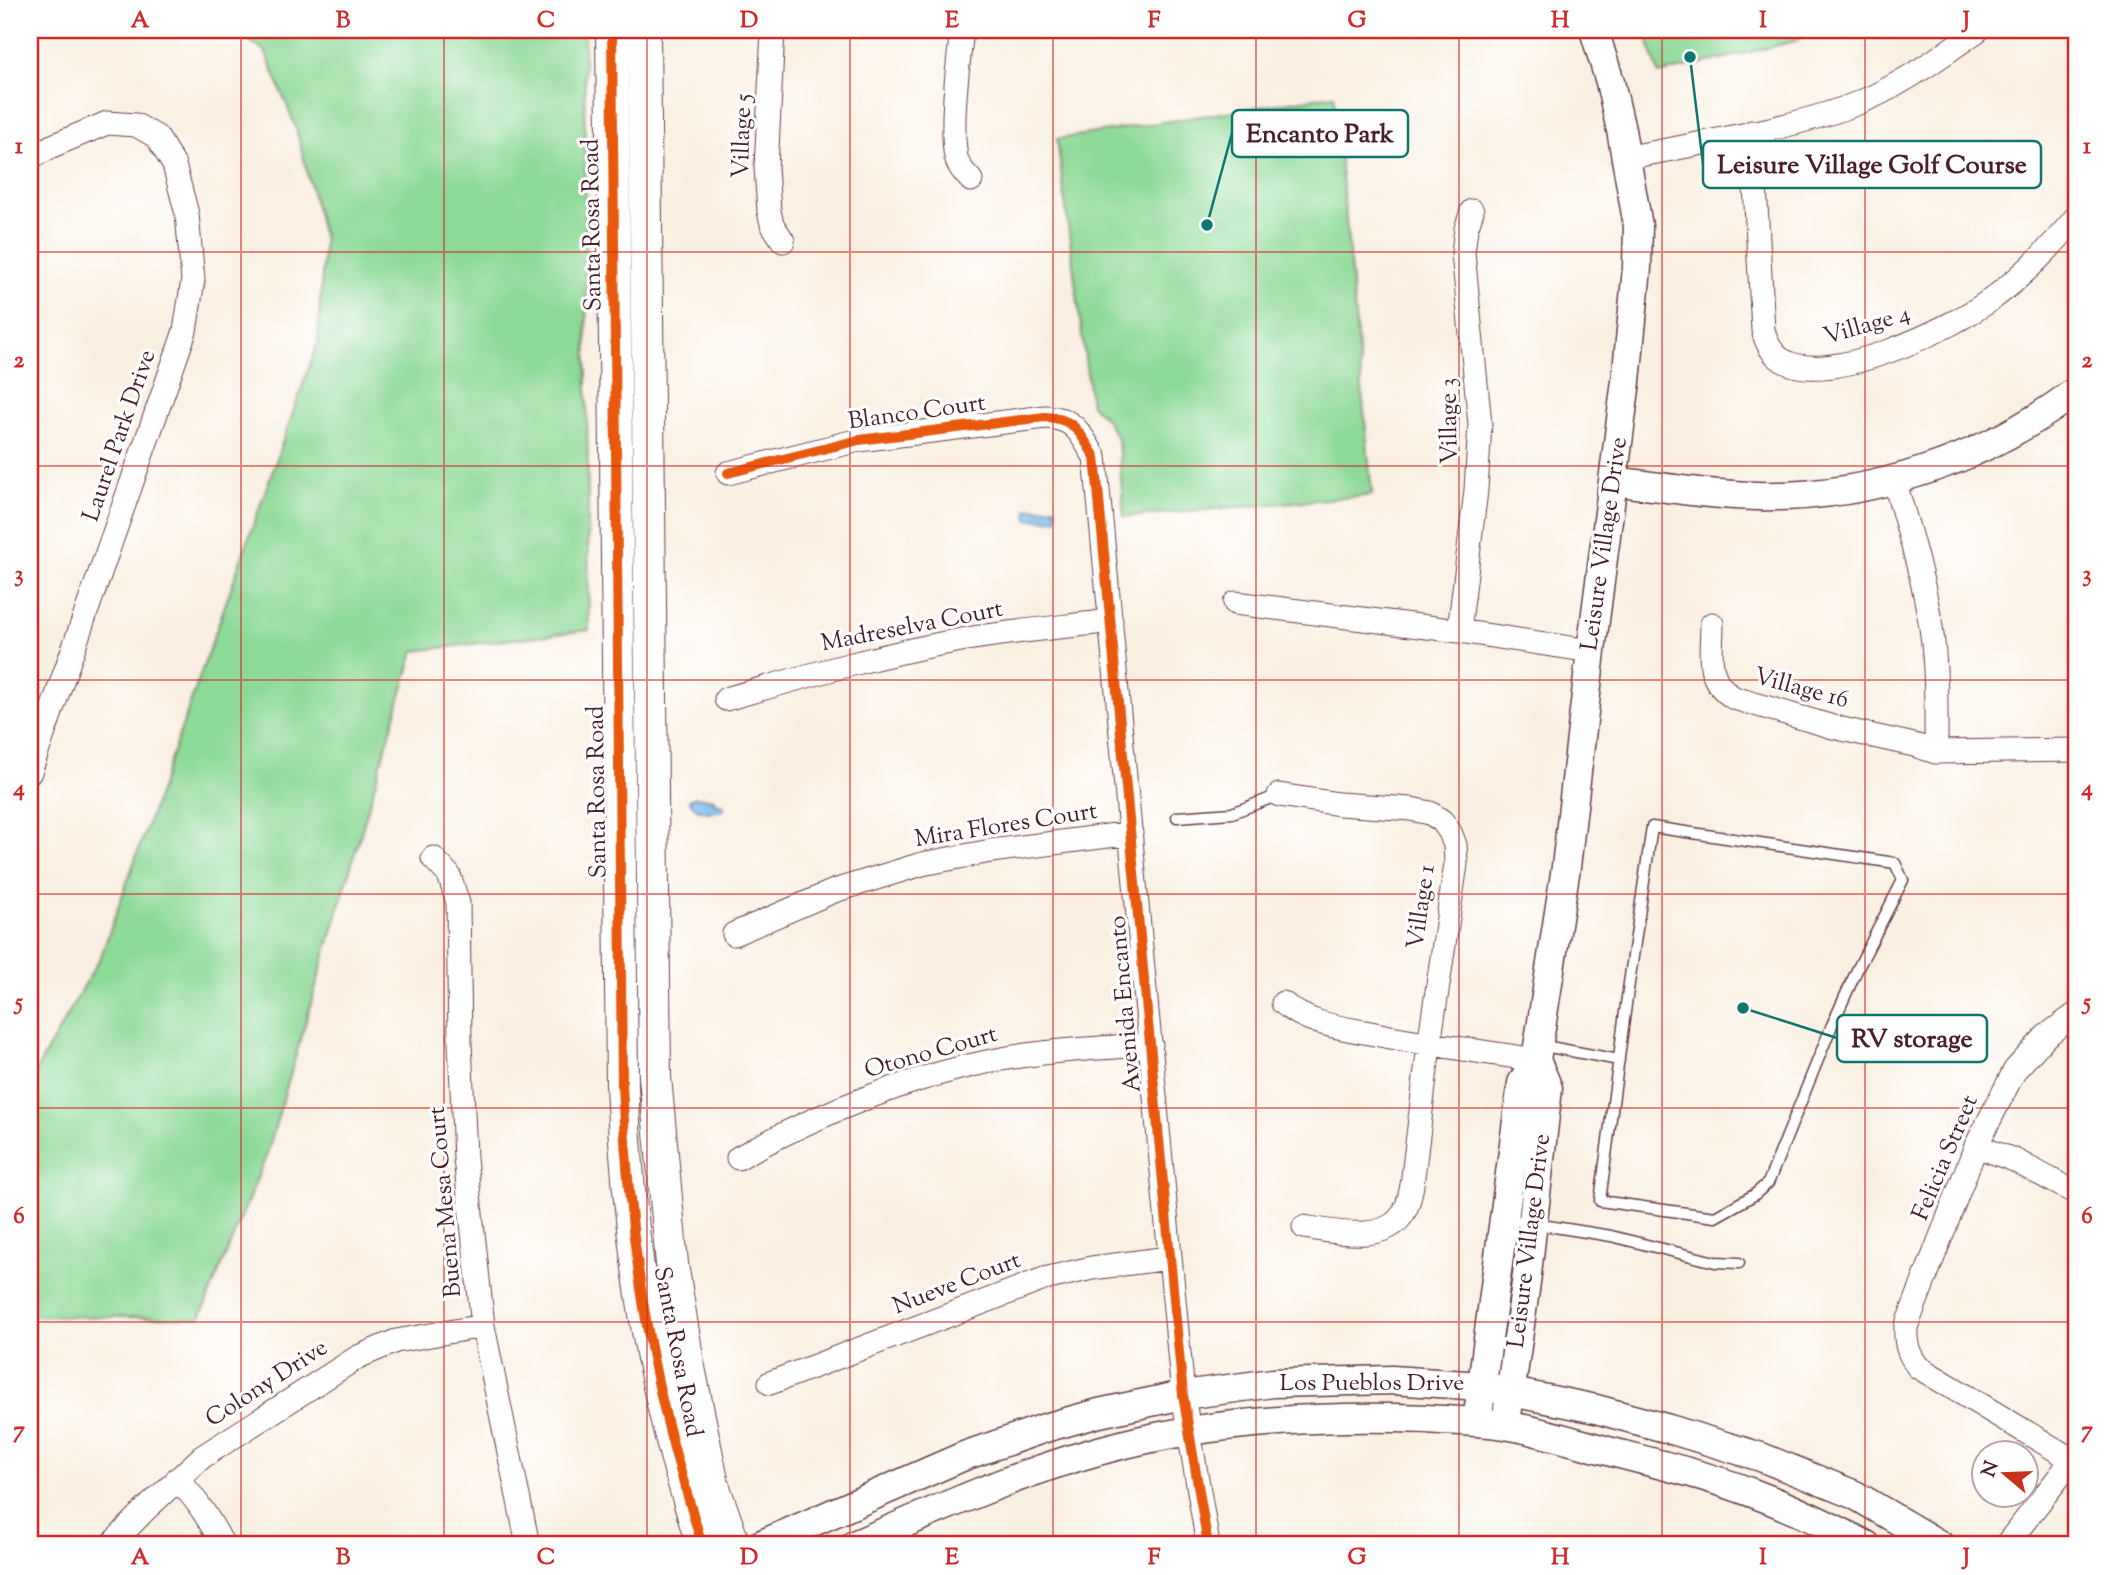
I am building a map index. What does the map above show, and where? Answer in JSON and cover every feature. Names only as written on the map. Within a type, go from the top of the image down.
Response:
[{"type":"main road","name":"Santa Rosa Road","points":[[612,30],[625,1160],[638,1270],[655,1365],[702,1545]]},
{"type":"main road","name":"Santa Rosa Road","points":[[644,30],[655,1077],[672,1264],[688,1363],[713,1485],[734,1545]]},
{"type":"street","name":"Village 5","points":[[773,30],[766,168],[772,224],[783,241]]},
{"type":"street","points":[[962,30],[955,125],[956,157],[960,168],[971,180]]},
{"type":"street","name":"Leisure Village Drive","points":[[1477,1422],[1522,1083],[1537,1052],[1566,867],[1626,381],[1637,268],[1638,226],[1626,158],[1616,106],[1594,30]]},
{"type":"street","points":[[1626,158],[1752,132],[1846,108],[1928,66],[1978,30]]},
{"type":"street","name":"Laurel Park Drive","points":[[30,158],[107,123],[136,125],[157,137],[174,165],[187,214],[193,280],[185,331],[30,772]]},
{"type":"street","name":"Village 4","points":[[1752,132],[1763,330],[1772,352],[1796,365],[1818,367],[1846,363],[1891,350],[1933,333],[1971,312],[2008,286],[2044,254],[2076,217]]},
{"type":"street","name":"Village 3","points":[[1459,631],[1476,490],[1480,425],[1463,253],[1472,211]]},
{"type":"street","points":[[1614,481],[1686,491],[1759,496],[1831,492],[1894,479],[1978,450],[2037,419],[2076,391]]},
{"type":"street","name":"Blanco Court","points":[[729,473],[859,440],[1045,418],[1067,420],[1077,428],[1096,457]]},
{"type":"street","name":"Avenida Encanto","points":[[1096,457],[1183,1395],[1187,1432],[1208,1545]]},
{"type":"street","points":[[1894,479],[1930,620],[1935,669],[1936,752]]},
{"type":"street","points":[[1235,603],[1591,650]]},
{"type":"street","name":"Madreselva Court","points":[[726,699],[840,666],[915,649],[968,639],[1111,621]]},
{"type":"street","name":"Village 16","points":[[1712,624],[1712,671],[1723,691],[1734,698],[1833,727],[1936,752],[2076,750]]},
{"type":"street","name":"Village 1","points":[[1279,795],[1430,813],[1450,832],[1455,845],[1456,864],[1429,1045],[1412,1185],[1404,1214],[1389,1228],[1377,1233],[1338,1232],[1304,1227]]},
{"type":"street","name":"Mira Flores Court","points":[[734,934],[834,891],[922,864],[990,851],[1131,833]]},
{"type":"street","name":"Buena Mesa Court","points":[[433,858],[449,874],[458,903],[465,1158],[483,1326],[528,1545]]},
{"type":"street","points":[[1283,1003],[1306,1018],[1324,1024],[1429,1045],[1537,1052]]},
{"type":"street","name":"Felicia Street","points":[[2075,1460],[1918,1367],[1907,1348],[1906,1327],[1976,1146],[2015,1070],[2046,1036],[2076,1014]]},
{"type":"street","name":"Otono Court","points":[[738,1157],[800,1126],[888,1089],[931,1077],[1000,1059],[1064,1050],[1151,1045]]},
{"type":"street","name":"Leisure Village Drive","points":[[1506,1425],[1526,1283],[1548,1088],[1537,1052]]},
{"type":"street","points":[[1976,1146],[2014,1160],[2076,1193]]},
{"type":"street","name":"Nueve Court","points":[[770,1383],[1044,1279],[1092,1268],[1169,1258]]},
{"type":"street","points":[[1497,1278],[1526,1283]]},
{"type":"street","name":"Colony Drive","points":[[111,1545],[202,1457],[358,1357],[396,1341],[483,1326]]},
{"type":"street","name":"Los Pueblos Drive","points":[[760,1545],[964,1456],[1048,1427],[1183,1395],[1273,1383],[1325,1380],[1392,1380],[1482,1385],[1596,1409],[1760,1457],[1855,1495],[1940,1545]]},
{"type":"street","name":"Los Pueblos Drive","points":[[854,1545],[1041,1468],[1122,1444],[1187,1432],[1303,1419],[1393,1418],[1506,1425],[1658,1464],[1749,1492],[1832,1527],[1866,1545]]},
{"type":"street","points":[[2006,1545],[2075,1460]]},
{"type":"street","points":[[177,1479],[209,1517],[223,1545]]},
{"type":"lane","points":[[1177,817],[1232,813],[1279,795]]},
{"type":"lane","points":[[1652,827],[1895,863],[1903,880],[1832,1025],[1768,1183],[1754,1195],[1715,1217],[1600,1201],[1619,1060],[1652,827]]},
{"type":"lane","points":[[1537,1052],[1619,1060]]},
{"type":"lane","points":[[1504,1219],[1611,1236],[1715,1262],[1739,1263]]},
{"type":"green space","points":[[233,30],[584,30],[589,630],[414,651],[267,1154],[200,1318],[30,1316],[30,1081],[101,956],[318,342],[324,240],[296,128],[265,51]]},
{"type":"green space","points":[[1644,30],[1814,30],[1795,41],[1659,74]]},
{"type":"green space","points":[[1334,95],[1372,495],[1124,517],[1118,439],[1106,419],[1091,405],[1057,139]]},
{"type":"water","points":[[1056,507],[1057,519],[1028,520],[1027,509]]},
{"type":"water","points":[[695,797],[714,799],[714,803],[724,805],[723,810],[699,810],[689,800]]},
{"type":"cycle path","points":[[612,30],[624,1131],[632,1222],[653,1358],[674,1448],[702,1545]]},
{"type":"cycle path","points":[[728,473],[859,440],[1045,417],[1064,420],[1070,424],[1081,435],[1095,457],[1183,1395],[1208,1545]]},
{"type":"place","name":"Leisure Village Golf Course","points":[[1690,57]]},
{"type":"place","name":"Encanto Park","points":[[1207,225]]},
{"type":"place","name":"RV storage","points":[[1743,1008]]}]
